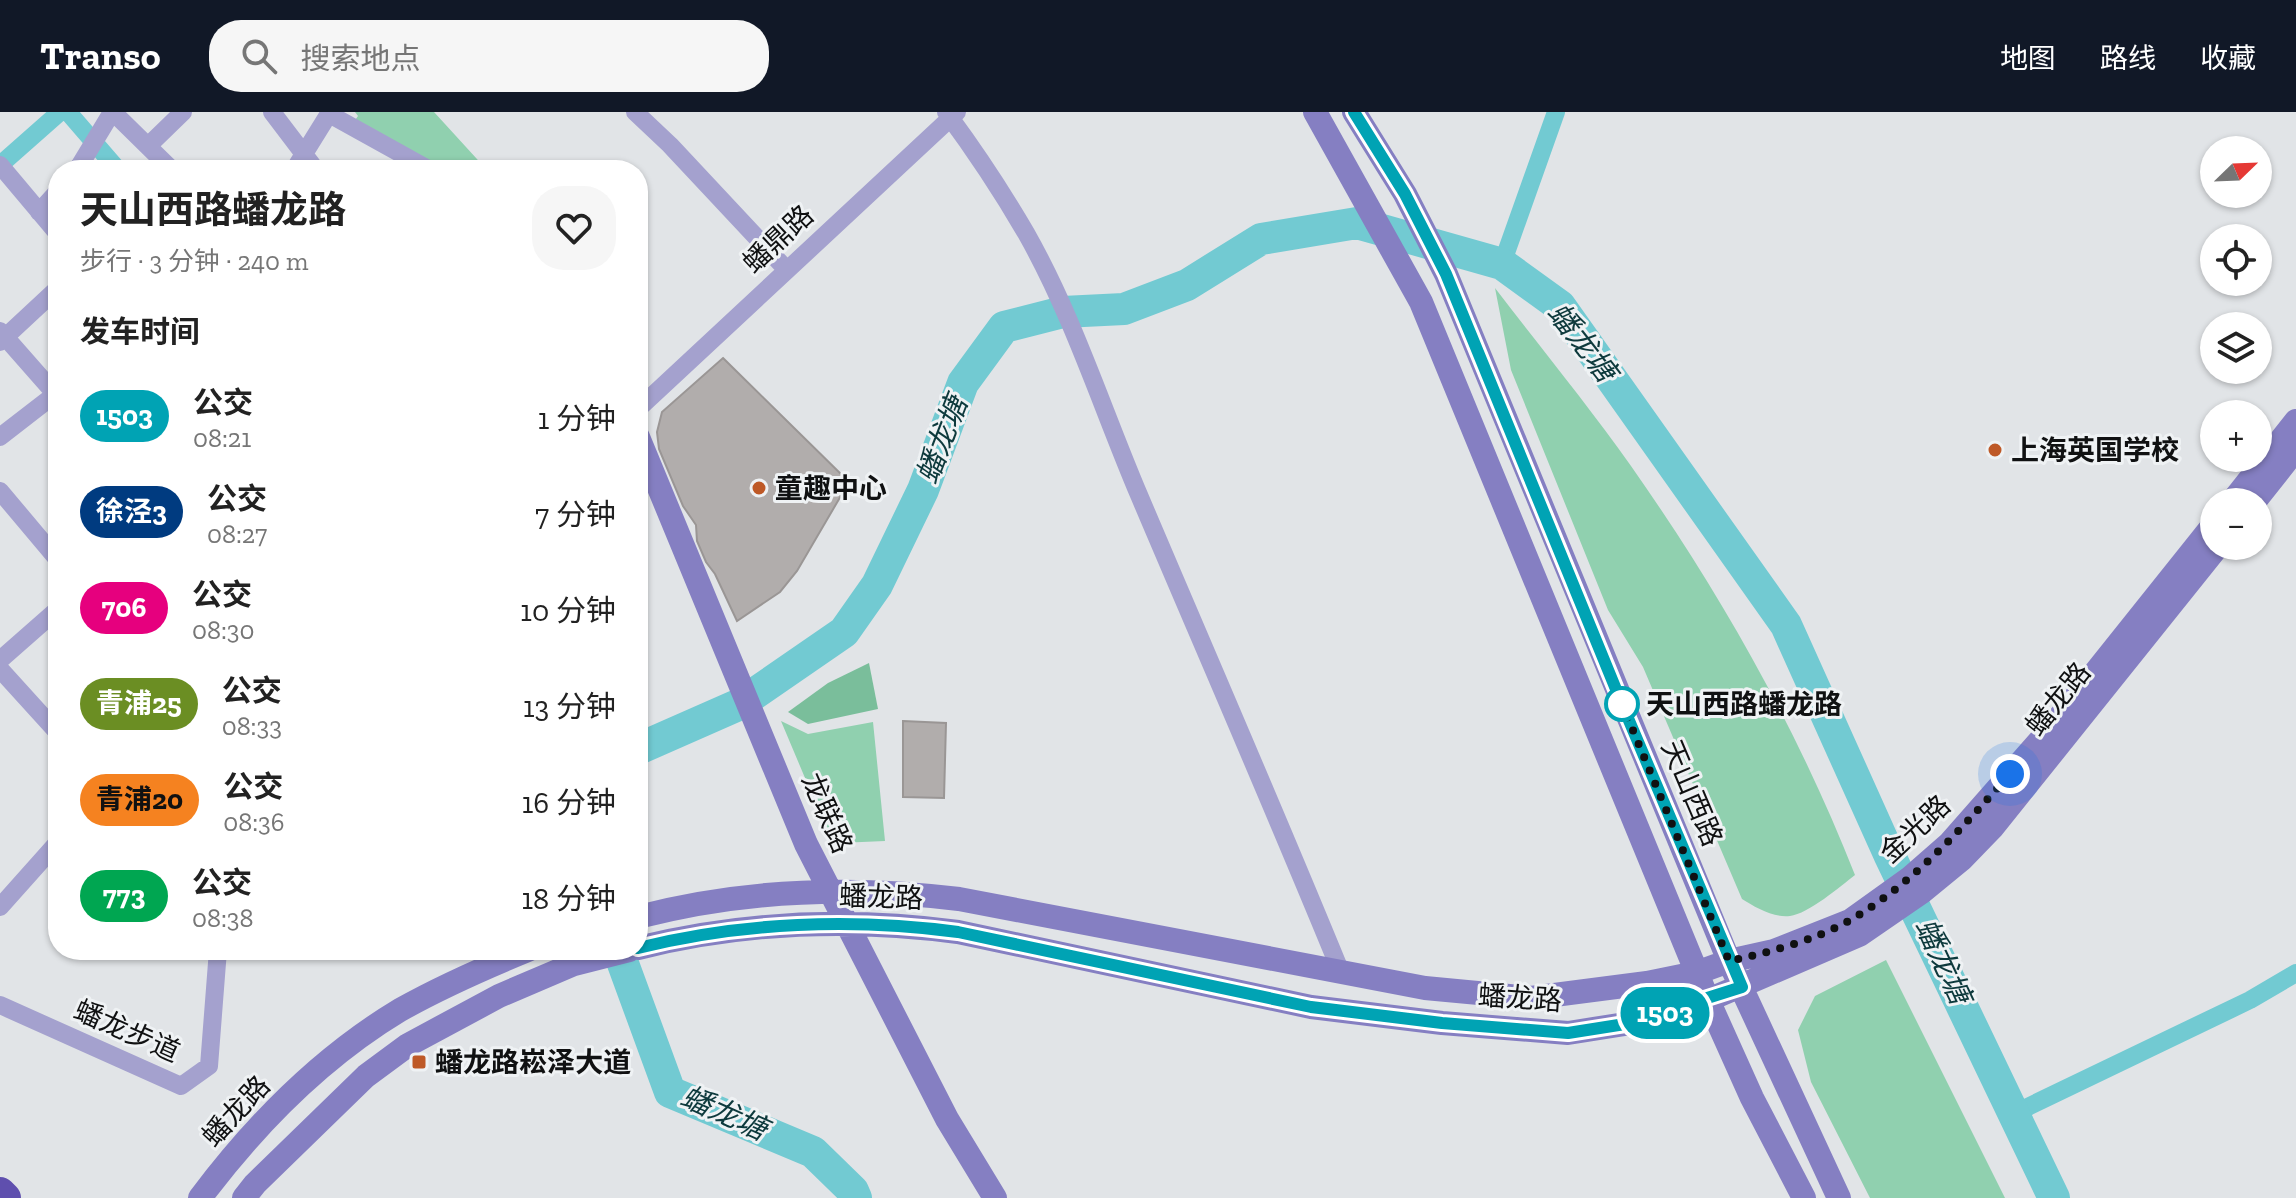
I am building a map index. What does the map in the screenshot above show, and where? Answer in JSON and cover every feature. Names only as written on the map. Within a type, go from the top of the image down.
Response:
[{"type":"highway","points":[[0,1193],[5,1198]]},
{"type":"main road","points":[[1315,112],[1421,302],[1696,973],[1752,1098],[1804,1198]]},
{"type":"main road","name":"天山西路","points":[[1354,112],[1405,194],[1446,274],[1729,961],[1839,1198]]},
{"type":"main road","points":[[2243,488],[2296,421]]},
{"type":"main road","points":[[2265,488],[2296,449]]},
{"type":"main road","name":"龙联路","points":[[648,461],[806,844],[947,1119],[995,1198]]},
{"type":"main road","name":"金光路","points":[[1956,851],[2200,542]]},
{"type":"main road","name":"蟠龙路","points":[[648,945],[743,929],[846,924],[915,926],[958,932],[1311,1007],[1442,1023],[1568,1033],[1625,1024],[1742,987],[1923,891],[1956,851],[1992,828],[2207,560]]},
{"type":"main road","name":"蟠龙路","points":[[648,914],[750,896],[906,892],[959,899],[1425,988],[1531,998],[1647,983],[1696,973],[1729,961]]},
{"type":"main road","points":[[1729,961],[1854,928]]},
{"type":"main road","name":"蟠龙路","points":[[200,1198],[280,1105],[335,1056],[399,1011],[503,960]]},
{"type":"main road","points":[[244,1198],[366,1076],[408,1045],[499,996],[590,960]]},
{"type":"street","points":[[148,146],[183,112]]},
{"type":"street","points":[[272,112],[308,160]]},
{"type":"street","points":[[635,112],[786,269]]},
{"type":"street","points":[[300,160],[330,113],[412,160]]},
{"type":"street","points":[[951,114],[1040,261],[1088,368],[1340,970]]},
{"type":"street","name":"蟠鼎路","points":[[648,400],[951,114]]},
{"type":"street","points":[[84,160],[110,116],[162,160]]},
{"type":"street","points":[[4,170],[48,222]]},
{"type":"street","points":[[39,212],[48,202]]},
{"type":"street","points":[[48,297],[2,337],[48,385]]},
{"type":"street","points":[[0,437],[48,401]]},
{"type":"street","points":[[0,491],[48,548]]},
{"type":"street","points":[[0,660],[48,618]]},
{"type":"street","points":[[0,669],[48,722]]},
{"type":"street","points":[[0,907],[48,853]]},
{"type":"street","name":"蟠龙步道","points":[[0,1005],[181,1086],[209,1066],[217,960]]},
{"type":"green space","points":[[355,112],[434,112],[478,160],[419,160],[353,123],[358,116]]},
{"type":"green space","points":[[1495,288],[1598,421],[1664,514],[1726,613],[1809,768],[1855,875],[1806,910],[1790,916],[1777,915],[1742,899],[1643,667],[1608,610],[1511,370]]},
{"type":"green space","points":[[869,663],[878,709],[808,724],[788,712],[828,683]]},
{"type":"green space","points":[[781,721],[808,734],[873,722],[885,841],[839,843],[824,823]]},
{"type":"green space","points":[[1886,960],[2005,1198],[1870,1198],[1811,1082],[1798,1030],[1815,996]]},
{"type":"building","name":"童趣中心","points":[[723,358],[849,482],[797,571],[780,592],[737,621],[697,541],[696,525],[683,506],[659,449],[657,432],[662,412]]},
{"type":"building","points":[[903,721],[946,723],[944,798],[903,797]]},
{"type":"waterway","points":[[0,165],[60,112]]},
{"type":"waterway","points":[[68,112],[109,160]]},
{"type":"waterway","points":[[1502,264],[1556,112]]},
{"type":"waterway","name":"蟠龙塘","points":[[648,745],[738,705],[844,632],[877,585],[923,490],[963,383],[1004,327],[1063,312],[1124,309],[1187,285],[1261,239],[1357,223],[1502,264],[1560,306],[1786,625],[1889,854],[2054,1198]]},
{"type":"waterway","name":"蟠龙塘","points":[[622,960],[670,1092],[813,1152],[853,1191],[856,1198]]},
{"type":"waterway","points":[[2013,1114],[2250,1000],[2296,973]]},
{"type":"bus line","name":"1503","points":[[648,945],[743,929],[846,924],[915,926],[958,932],[1311,1007],[1442,1023],[1568,1033],[1625,1024],[1742,987],[1446,274],[1405,194],[1354,112]]},
{"type":"place","name":"上海英国学校","points":[[1995,450]]},
{"type":"place","name":"童趣中心","points":[[759,488]]},
{"type":"place","name":"天山西路蟠龙路","points":[[1622,704]]},
{"type":"place","name":"蟠龙路崧泽大道","points":[[419,1062]]},
{"type":"route","points":[[1622,704],[1729,961],[1774,951],[1850,921],[1910,878],[1950,843],[2010,774]]}]
